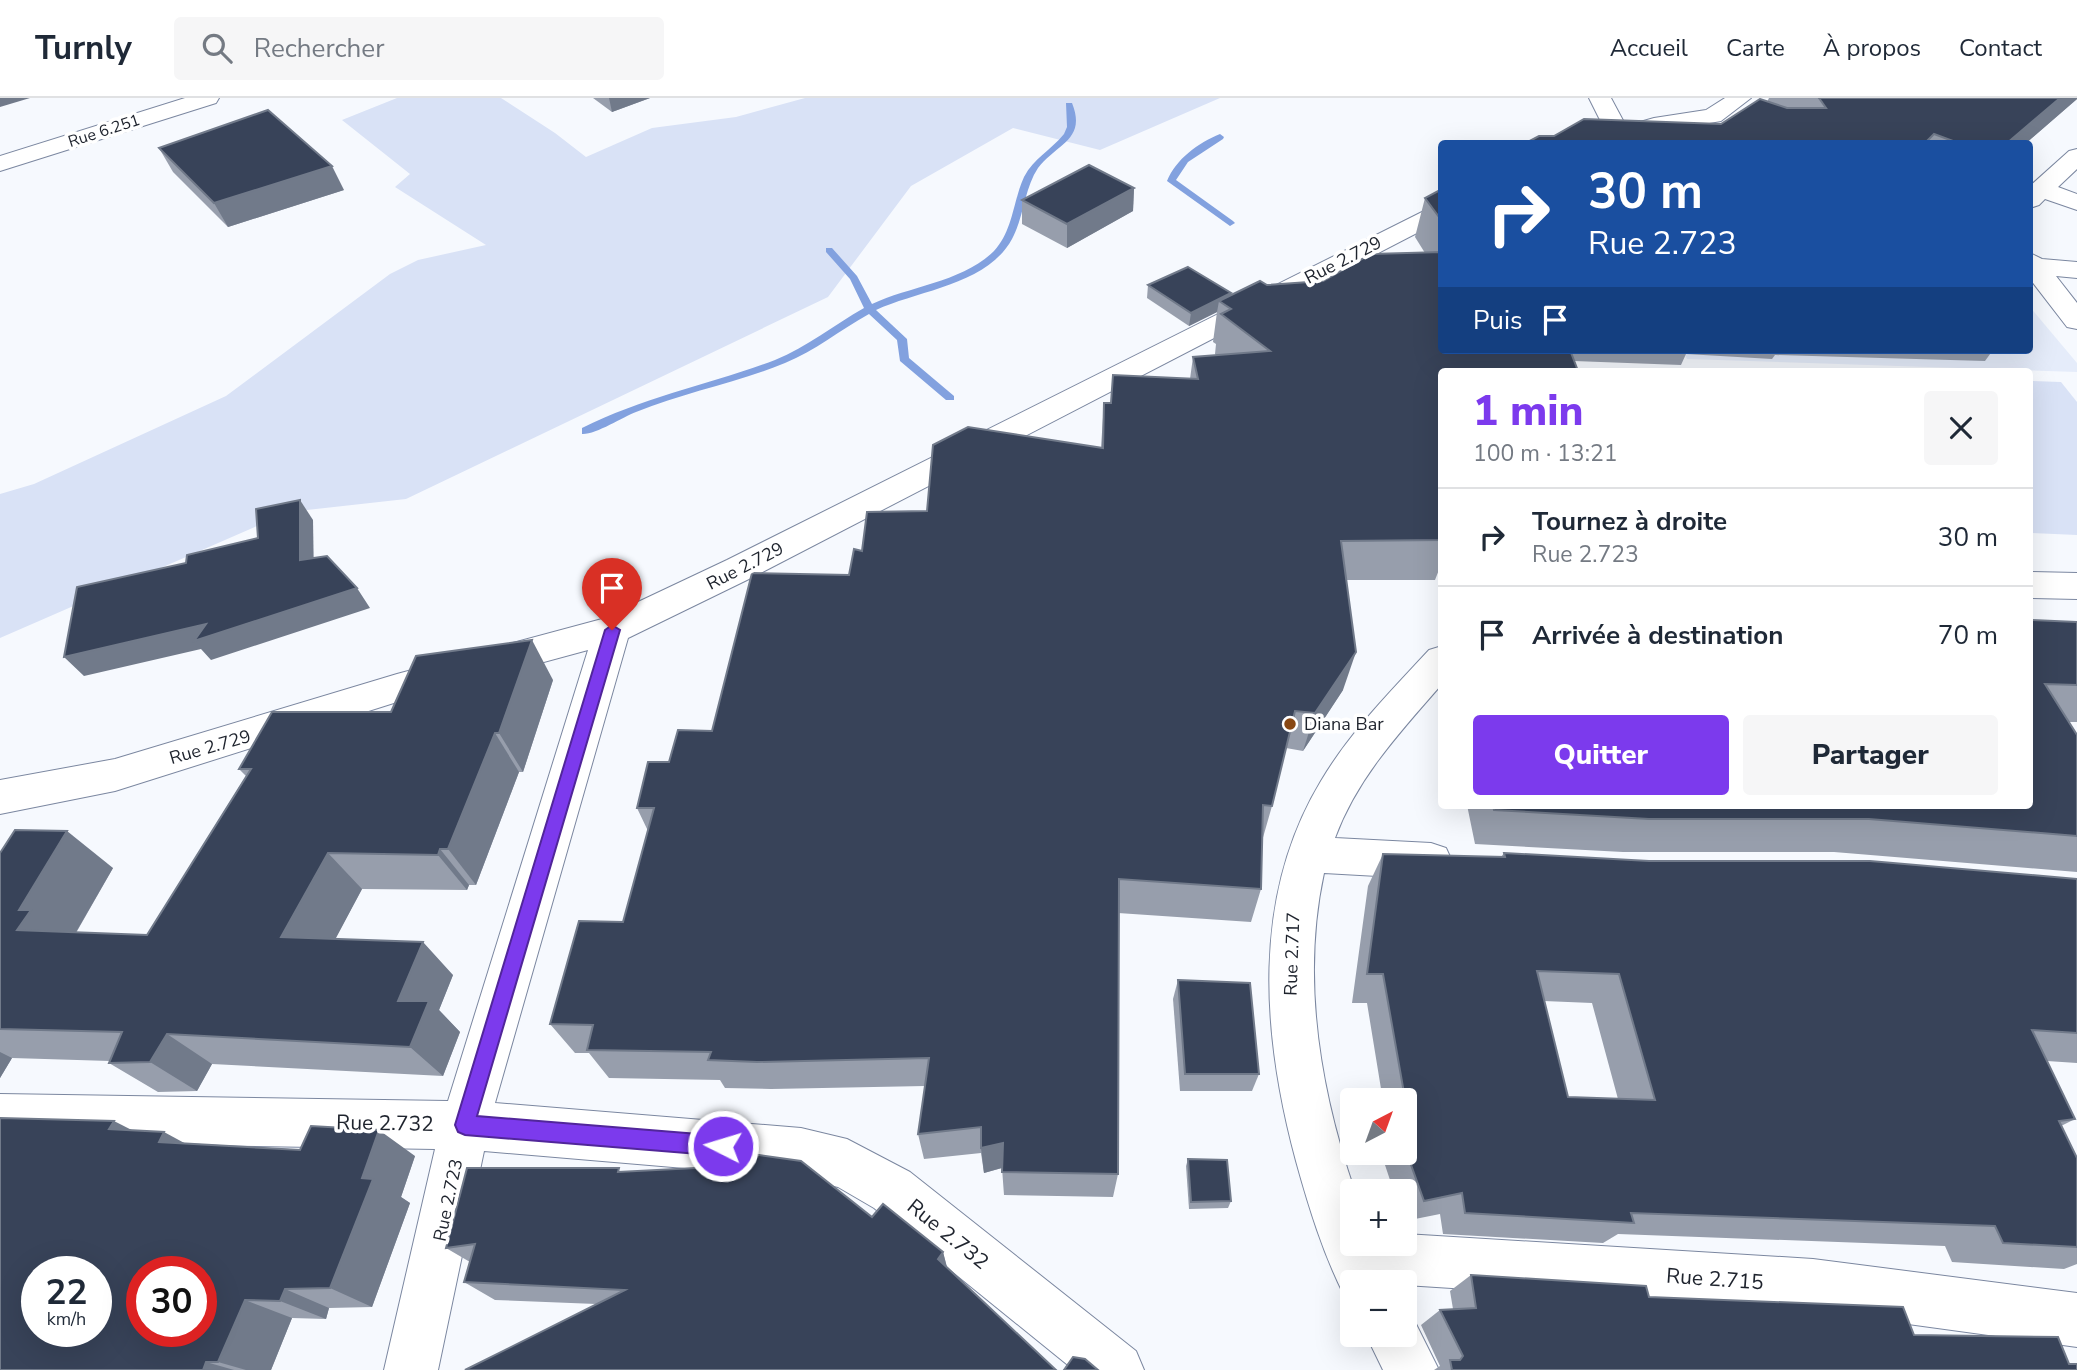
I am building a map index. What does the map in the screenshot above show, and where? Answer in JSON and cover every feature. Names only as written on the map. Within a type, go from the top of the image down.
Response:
[{"type":"street","name":"Rue 6.251","points":[[0,164],[208,98]]},
{"type":"street","points":[[1600,98],[1619,135]]},
{"type":"street","points":[[1602,140],[1654,125],[1713,116],[1740,98]]},
{"type":"street","points":[[1713,116],[1740,125]]},
{"type":"street","points":[[2036,195],[2077,156]]},
{"type":"street","points":[[2036,195],[2077,202]]},
{"type":"street","name":"Rue 2.729","points":[[0,797],[115,775],[397,688],[612,630],[739,569],[1438,212]]},
{"type":"street","points":[[2033,263],[2077,270]]},
{"type":"street","points":[[2033,266],[2077,321]]},
{"type":"street","points":[[2033,585],[2077,586]]},
{"type":"street","name":"Rue 2.723","points":[[411,1370],[465,1125],[612,630]]},
{"type":"street","name":"Rue 2.717","points":[[1358,1269],[1309,1124],[1290,1006],[1293,910],[1308,853],[1324,813],[1369,741],[1438,664]]},
{"type":"street","points":[[1308,853],[1472,864]]},
{"type":"street","name":"Rue 2.732","points":[[0,1118],[465,1125],[801,1153],[848,1164],[892,1190],[1117,1370]]},
{"type":"street","name":"Rue 2.715","points":[[1358,1269],[1813,1285],[2077,1320]]},
{"type":"street","points":[[1400,1347],[1412,1370]]},
{"type":"shaded area","points":[[397,98],[501,98],[586,157],[652,128],[736,117],[805,98],[1220,98],[1100,150],[1013,128],[911,186],[828,297],[406,499],[289,512],[0,638],[0,494],[34,484],[226,396],[390,274],[418,260],[486,245],[395,187],[410,174],[342,120]]},
{"type":"shaded area","points":[[2033,311],[2077,363],[2077,372],[2033,371],[2033,368],[1687,359],[1685,354],[2033,354]]},
{"type":"shaded area","points":[[2033,381],[2061,382],[2077,402],[2077,535],[2033,533]]},
{"type":"building","points":[[1819,98],[2060,98],[2011,140],[1950,140],[1934,134],[1928,140],[1532,140],[1539,136],[1554,136],[1584,119],[1721,124],[1760,99],[1787,108],[1826,108]]},
{"type":"building","points":[[268,110],[332,166],[214,203],[159,148]]},
{"type":"building","points":[[1089,165],[1134,188],[1067,224],[1022,200]]},
{"type":"building","points":[[1438,191],[1438,216],[1425,198]]},
{"type":"building","points":[[1438,252],[1438,354],[1572,354],[1577,368],[1438,368],[1438,540],[1341,541],[1356,652],[1315,713],[1295,711],[1272,806],[1263,805],[1261,889],[1119,879],[1118,1174],[1002,1172],[1003,1143],[981,1148],[981,1127],[918,1134],[929,1058],[757,1062],[708,1060],[711,1052],[587,1050],[593,1025],[550,1024],[579,921],[623,922],[654,808],[637,808],[648,762],[669,762],[678,730],[712,731],[752,573],[849,575],[854,549],[862,551],[867,512],[927,511],[933,445],[968,427],[1103,448],[1104,403],[1111,403],[1113,375],[1198,379],[1193,357],[1270,351],[1221,314],[1231,309],[1219,301],[1260,281],[1267,285],[1323,281],[1371,254]]},
{"type":"building","points":[[1188,267],[1231,293],[1191,313],[1148,285]]},
{"type":"building","points":[[300,500],[300,560],[327,556],[357,588],[194,641],[206,624],[64,657],[77,587],[186,563],[187,555],[258,538],[256,509]]},
{"type":"building","points":[[2033,620],[2077,622],[2077,685],[2045,684],[2077,735],[2077,836],[1869,819],[1649,819],[1494,810],[2033,809]]},
{"type":"building","points":[[532,640],[499,733],[495,733],[448,849],[440,849],[438,855],[328,853],[281,937],[423,942],[398,1001],[429,1001],[410,1047],[167,1034],[150,1062],[109,1063],[122,1032],[0,1029],[0,853],[15,830],[67,831],[19,910],[31,910],[17,930],[147,935],[251,769],[239,769],[272,712],[391,712],[416,656]]},
{"type":"building","points":[[1504,853],[1649,861],[1870,861],[2077,879],[2077,1033],[2032,1030],[2075,1119],[2059,1121],[2077,1158],[2077,1247],[2003,1243],[1995,1226],[1631,1213],[1634,1223],[1465,1213],[1462,1193],[1424,1201],[1411,1166],[1418,1166],[1418,1088],[1403,1088],[1383,974],[1367,974],[1383,854],[1505,857]],"holes":[[[1537,971],[1619,974],[1655,1100],[1568,1097]]]},
{"type":"building","points":[[1178,980],[1250,983],[1259,1074],[1185,1074]]},
{"type":"building","points":[[0,1118],[114,1121],[109,1129],[164,1132],[159,1142],[300,1150],[311,1126],[379,1130],[362,1178],[373,1179],[330,1288],[285,1289],[280,1301],[245,1300],[218,1362],[206,1362],[203,1370],[0,1370]]},
{"type":"building","points":[[739,1154],[801,1161],[872,1217],[883,1204],[943,1252],[938,1259],[1056,1370],[465,1370],[625,1290],[464,1282],[475,1244],[446,1248],[467,1168],[619,1168],[618,1172],[735,1166]]},
{"type":"building","points":[[1188,1159],[1227,1160],[1231,1201],[1191,1202]]},
{"type":"building","points":[[1471,1275],[1646,1286],[1649,1297],[1903,1307],[1914,1335],[2058,1337],[2069,1364],[2077,1364],[2077,1370],[1452,1370],[1450,1360],[1460,1360],[1463,1356],[1440,1310],[1476,1308]]},
{"type":"building","points":[[1073,1357],[1085,1359],[1098,1370],[1064,1370]]},
{"type":"waterway","points":[[869,309],[971,271],[995,255],[1014,225],[1024,189],[1034,168],[1068,135],[1072,117],[1069,105]]},
{"type":"waterway","points":[[1220,137],[1185,160],[1171,181],[1230,223]]},
{"type":"waterway","points":[[829,250],[854,278],[869,309]]},
{"type":"waterway","points":[[586,431],[633,409],[757,370],[795,355],[869,309]]},
{"type":"waterway","points":[[869,309],[902,339],[904,359],[950,398]]},
{"type":"place","name":"Diana Bar","points":[[1290,724]]},
{"type":"route","points":[[612,630],[465,1125],[723,1146]]}]
